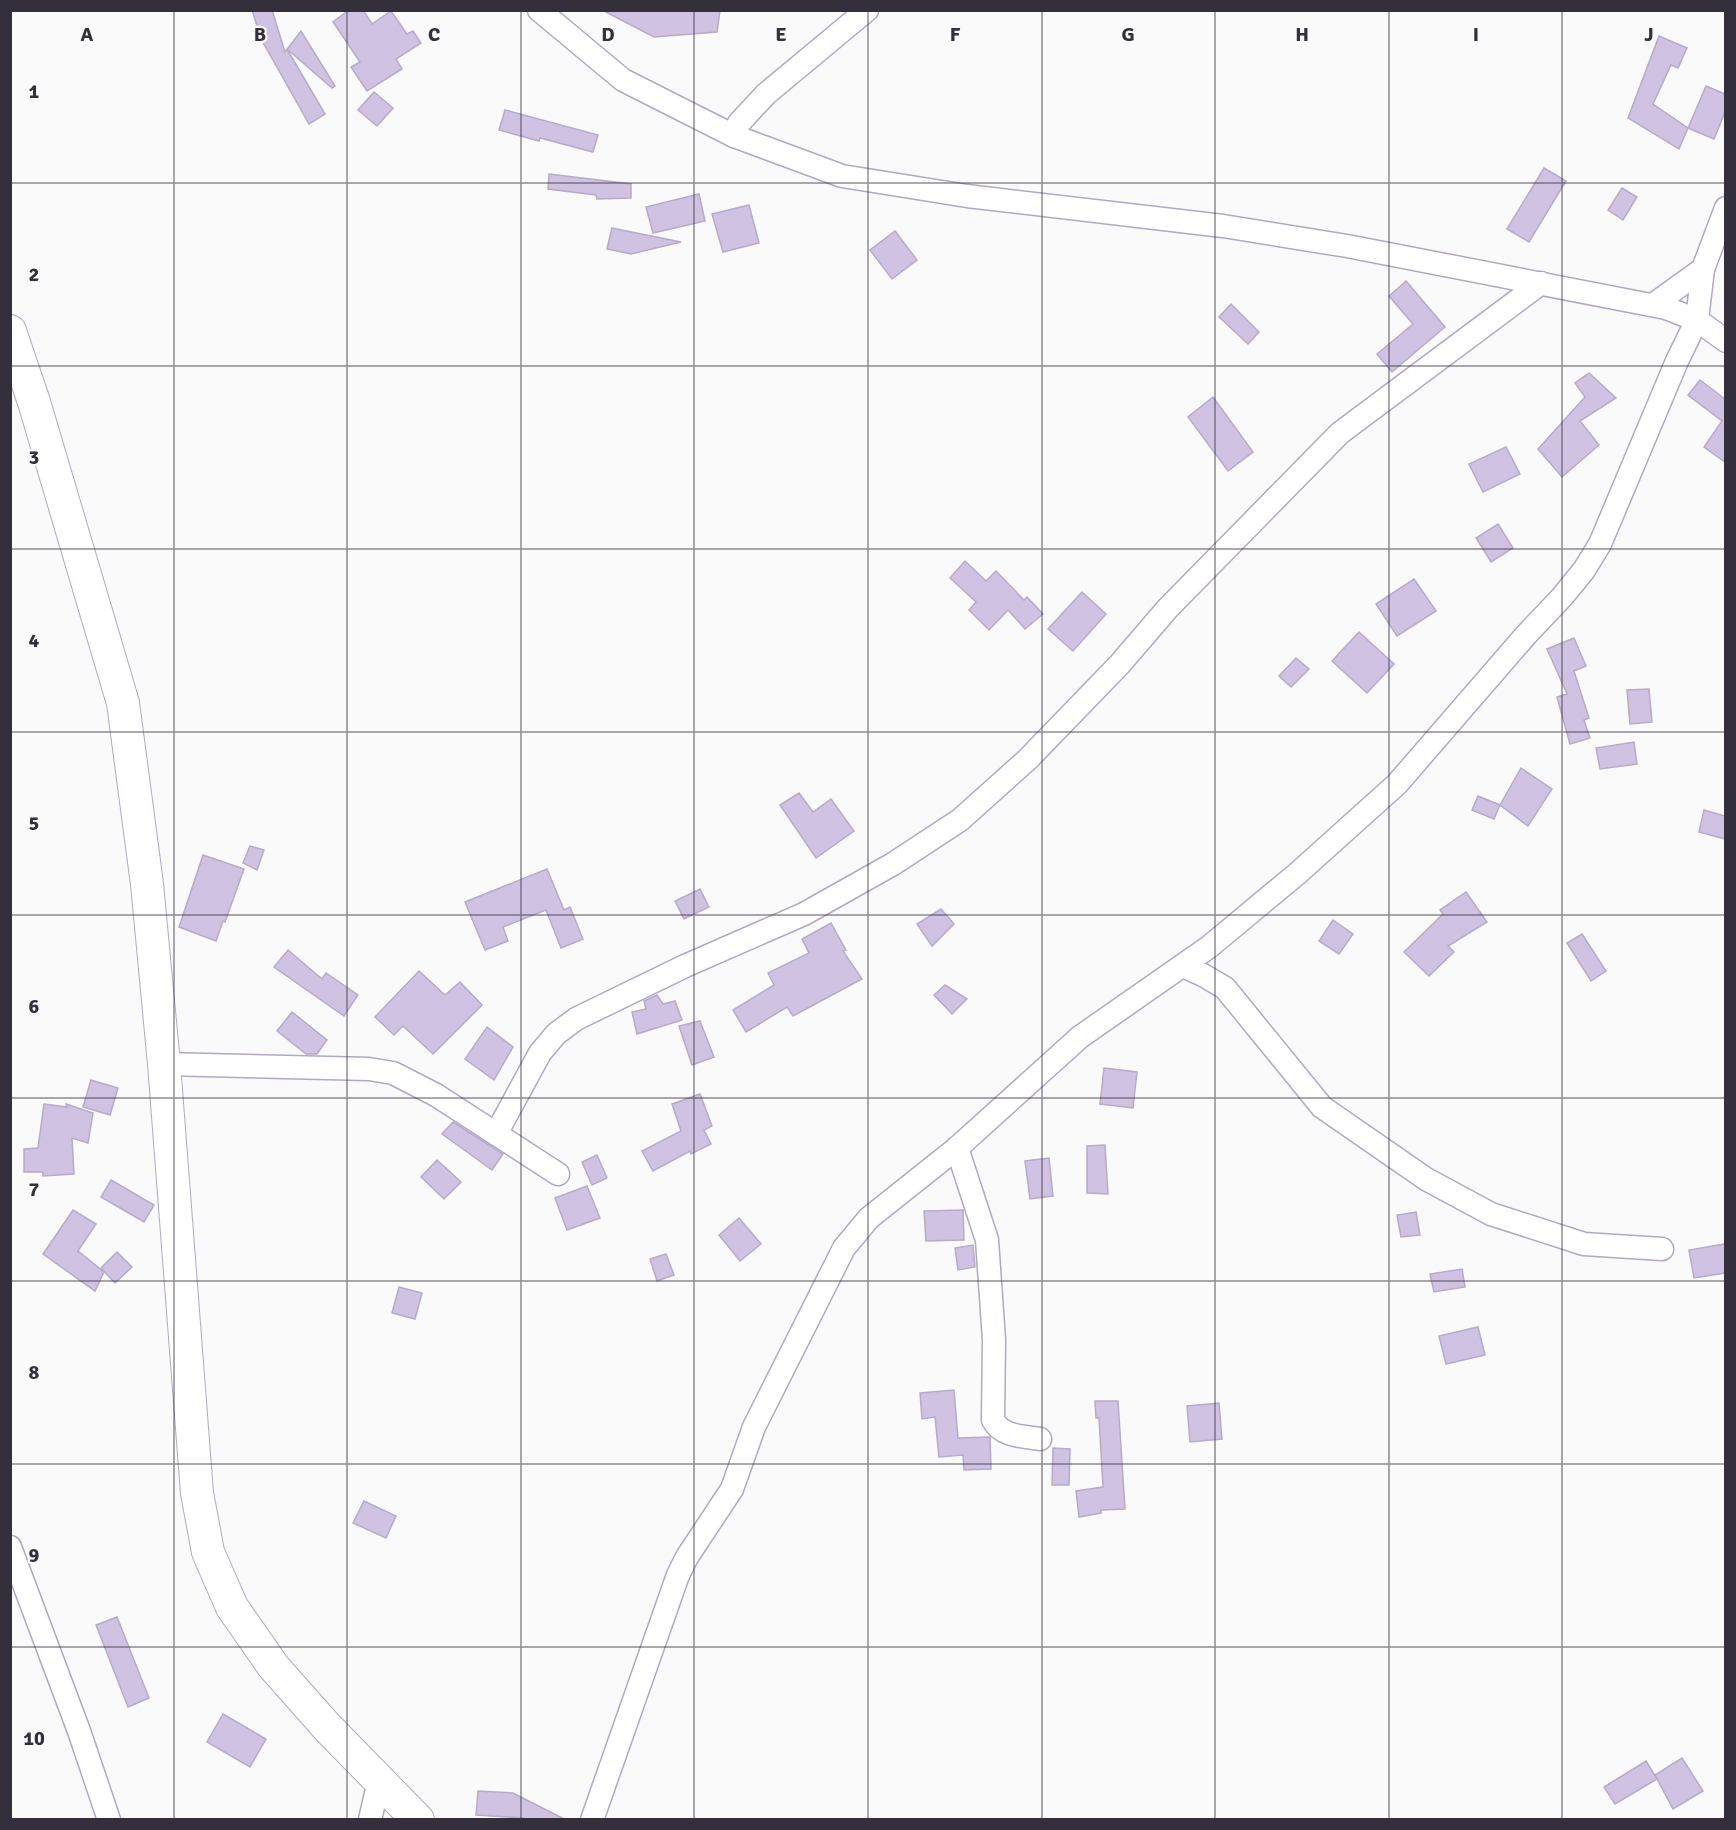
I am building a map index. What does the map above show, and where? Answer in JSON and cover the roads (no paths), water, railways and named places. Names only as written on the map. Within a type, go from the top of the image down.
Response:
[{"type":"street","points":[[539,10],[623,80],[734,136],[842,176],[967,196],[1223,226],[1347,246],[1653,305],[1697,320],[1725,341]]},
{"type":"street","points":[[734,136],[739,123],[766,94],[867,10]]},
{"type":"street","points":[[592,1820],[678,1575],[687,1557],[732,1489],[754,1427],[844,1248],[869,1218],[957,1148],[1080,1036],[1222,937],[1397,784],[1526,635],[1562,597],[1584,570],[1600,544],[1677,361],[1697,320],[1703,269],[1725,208]]},
{"type":"street","points":[[1653,305],[1703,269]]},
{"type":"street","points":[[496,1134],[540,1053],[556,1034],[576,1019],[685,966],[804,914],[893,864],[960,820],[1028,759],[1119,664],[1168,608],[1340,433],[1541,283]]},
{"type":"street","points":[[10,331],[34,402],[123,703],[147,884],[164,1064],[197,1493],[208,1552],[232,1607],[273,1666],[327,1727],[418,1820]]},
{"type":"street","points":[[1222,937],[1219,962],[1225,988]]},
{"type":"street","points":[[1183,966],[1225,988],[1322,1107],[1426,1179],[1491,1214],[1584,1244],[1662,1249]]},
{"type":"street","points":[[164,1064],[369,1069],[393,1073],[436,1095],[558,1174]]},
{"type":"street","points":[[957,1148],[987,1240],[994,1340],[993,1420],[996,1426],[1008,1434],[1040,1439]]},
{"type":"street","points":[[10,1547],[79,1731],[109,1820]]},
{"type":"street","points":[[370,1820],[380,1780]]}]
